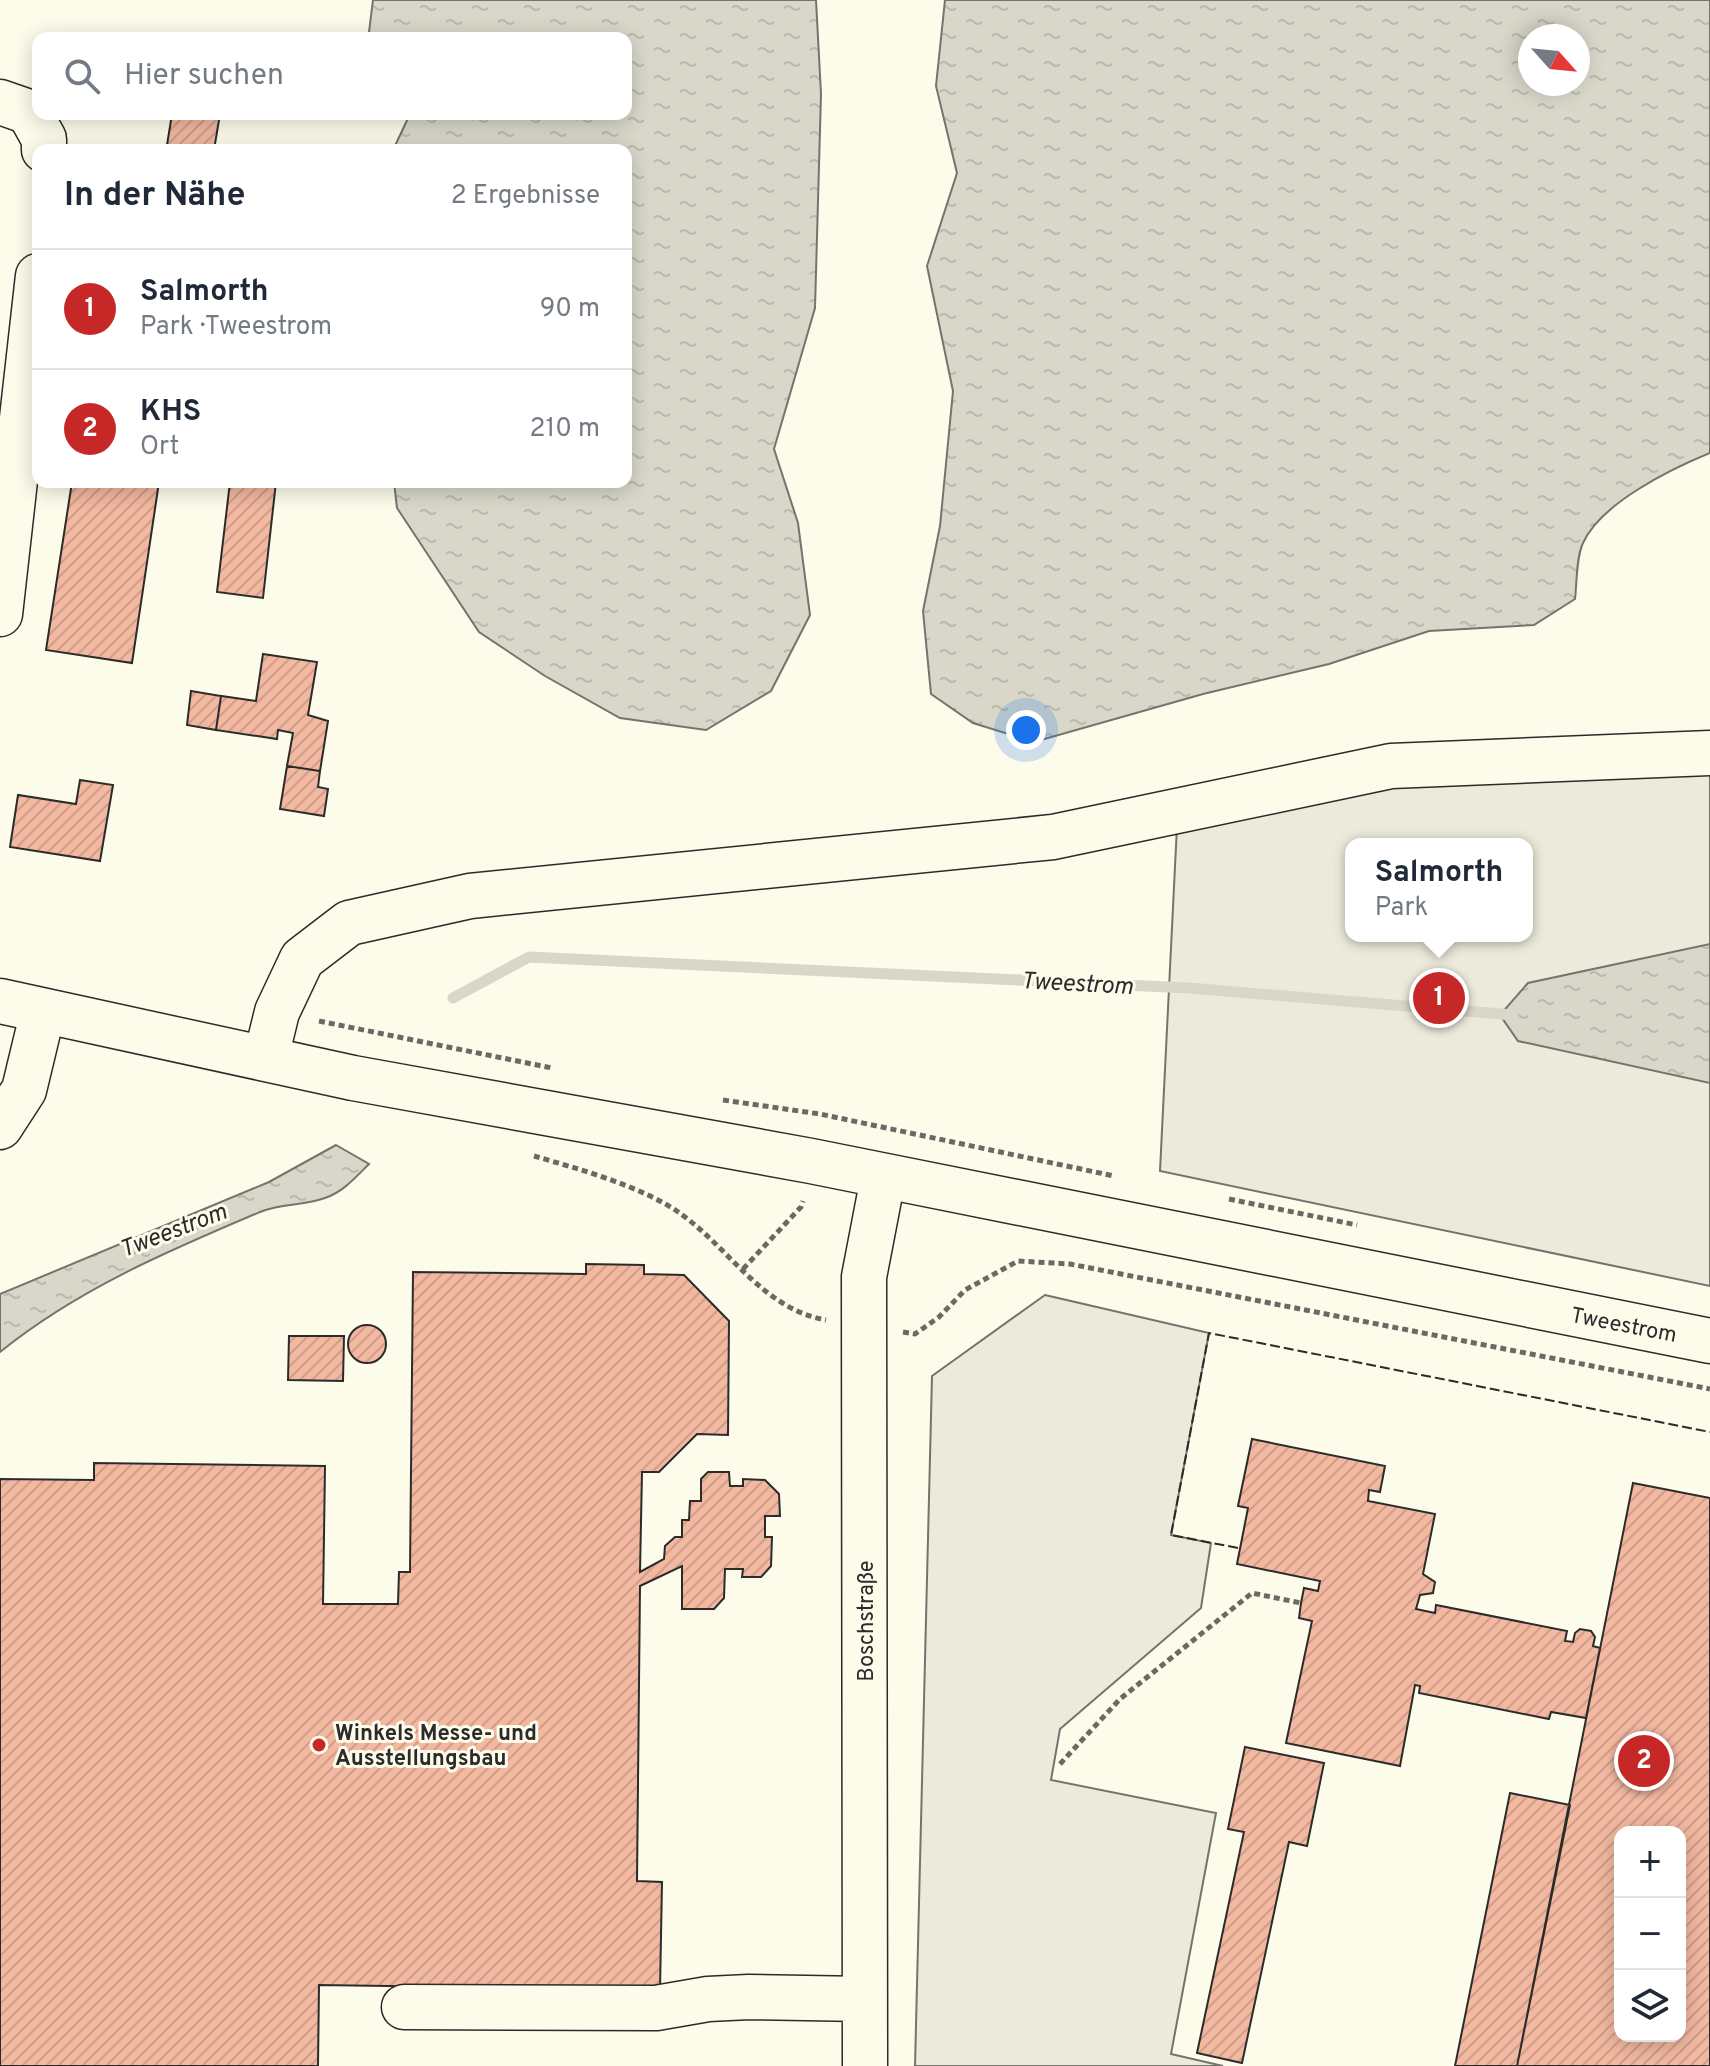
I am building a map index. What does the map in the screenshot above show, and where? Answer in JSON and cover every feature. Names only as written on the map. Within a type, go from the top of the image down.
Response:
[{"type":"street","points":[[0,102],[29,112],[32,117]]},
{"type":"street","points":[[33,120],[44,144]]},
{"type":"street","points":[[0,614],[32,329]]},
{"type":"street","points":[[266,1057],[277,1012],[302,959],[349,923],[470,896],[1053,837],[1391,766],[1710,753]]},
{"type":"street","name":"Tweestrom","points":[[0,1001],[353,1078],[811,1161],[883,1178],[1710,1341]]},
{"type":"street","points":[[0,1127],[24,1090],[43,1011]]},
{"type":"street","name":"Boschstraße","points":[[865,2066],[864,1277],[883,1178]]},
{"type":"street","points":[[404,2007],[656,2008],[708,1999],[749,1997],[864,1999]]},
{"type":"path","points":[[1060,1764],[1120,1699],[1252,1593],[1301,1603]]},
{"type":"shaded area","points":[[1408,769],[1710,775],[1710,1286],[1160,1171],[1177,826]]},
{"type":"shaded area","points":[[1045,1295],[1209,1333],[1171,1535],[1211,1543],[1201,1608],[1060,1729],[1051,1780],[1216,1813],[1171,2054],[1223,2066],[915,2066],[932,1376]]},
{"type":"water","points":[[373,0],[816,0],[821,94],[815,308],[774,449],[798,523],[810,615],[771,691],[706,730],[620,718],[545,676],[479,632],[397,508],[395,488],[632,488],[632,144],[396,144],[407,120],[632,120],[632,32],[369,32]]},
{"type":"water","points":[[945,0],[1710,0],[1710,453],[1657,478],[1605,514],[1583,543],[1575,599],[1534,625],[1429,631],[1329,664],[1203,694],[1034,742],[973,723],[931,694],[923,611],[940,526],[953,391],[927,266],[957,173],[936,86]]},
{"type":"water","points":[[1710,944],[1710,1083],[1518,1041],[1500,1015],[1528,983]]},
{"type":"water","points":[[336,1145],[369,1164],[338,1192],[317,1201],[260,1212],[158,1257],[92,1290],[0,1352],[0,1294],[269,1182]]},
{"type":"building","points":[[171,120],[219,120],[215,144],[167,144]]},
{"type":"building","points":[[71,488],[158,488],[132,663],[46,650]]},
{"type":"building","points":[[229,488],[275,488],[263,598],[217,592]]},
{"type":"building","points":[[263,654],[317,662],[308,715],[328,721],[320,771],[287,766],[293,733],[278,730],[277,739],[216,730],[221,696],[256,701]]},
{"type":"building","points":[[191,691],[221,696],[216,730],[187,725]]},
{"type":"building","points":[[287,766],[320,771],[318,787],[328,789],[324,816],[280,809]]},
{"type":"building","points":[[80,780],[113,785],[100,861],[10,847],[18,795],[76,804]]},
{"type":"building","name":"Winkels Messe- und Ausstellungsbau","points":[[586,1264],[644,1265],[644,1274],[684,1275],[729,1321],[728,1435],[697,1434],[659,1472],[642,1472],[640,1572],[664,1559],[665,1546],[675,1537],[682,1537],[682,1520],[689,1520],[690,1501],[701,1501],[701,1479],[708,1472],[729,1472],[730,1486],[743,1486],[743,1479],[765,1480],[779,1494],[780,1516],[765,1516],[765,1537],[772,1537],[771,1566],[761,1577],[742,1577],[743,1569],[725,1569],[724,1598],[714,1609],[682,1609],[682,1566],[640,1586],[637,1881],[662,1882],[660,1990],[319,1985],[318,2066],[0,2066],[0,1479],[94,1480],[94,1463],[325,1466],[323,1604],[398,1604],[399,1572],[410,1572],[413,1272],[586,1274]]},
{"type":"building","points":[[367,1325],[380,1331],[386,1344],[380,1357],[367,1363],[354,1357],[348,1344],[354,1331]]},
{"type":"building","points":[[289,1336],[344,1336],[343,1381],[288,1380]]},
{"type":"building","points":[[1252,1439],[1385,1466],[1380,1492],[1369,1490],[1368,1501],[1435,1514],[1423,1574],[1435,1582],[1433,1593],[1420,1595],[1416,1609],[1435,1613],[1436,1605],[1567,1631],[1565,1641],[1573,1642],[1575,1633],[1580,1629],[1591,1631],[1595,1637],[1593,1646],[1600,1648],[1586,1718],[1551,1712],[1549,1719],[1419,1693],[1420,1686],[1415,1685],[1400,1766],[1286,1743],[1312,1621],[1299,1618],[1304,1588],[1318,1591],[1320,1581],[1237,1564],[1248,1508],[1238,1506]]},
{"type":"building","points":[[1633,1483],[1710,1498],[1710,2066],[1517,2066]]},
{"type":"building","points":[[1245,1747],[1324,1763],[1307,1846],[1289,1842],[1242,2063],[1197,2053],[1244,1832],[1228,1829]]},
{"type":"building","points":[[1510,1793],[1570,1805],[1517,2066],[1455,2066]]},
{"type":"waterway","name":"Tweestrom","points":[[453,998],[529,957],[1189,988],[1513,1015]]},
{"type":"fence","points":[[1238,1548],[1171,1535],[1209,1333],[1710,1432]]},
{"type":"place","name":"Salmorth","points":[[1439,998]]},
{"type":"place","name":"Winkels Messe- und Ausstellungsbau","points":[[319,1745]]},
{"type":"place","name":"KHS","points":[[1644,1761]]}]
